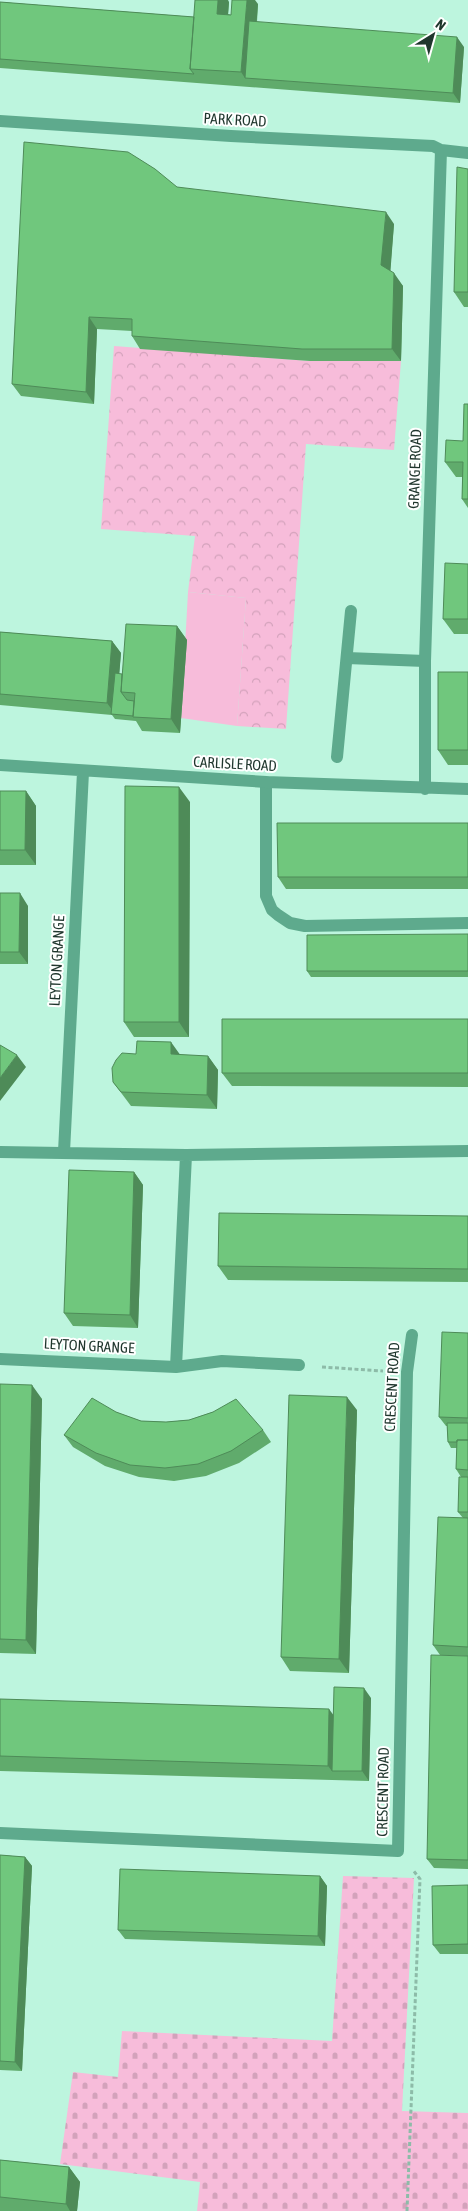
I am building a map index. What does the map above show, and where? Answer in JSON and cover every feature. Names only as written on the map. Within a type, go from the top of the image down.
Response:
[{"type":"street","name":"PARK ROAD","points":[[0,121],[231,136],[432,146],[441,150],[468,152]]},
{"type":"street","name":"GRANGE ROAD","points":[[425,788],[425,661],[441,150]]},
{"type":"street","points":[[337,756],[351,611]]},
{"type":"street","points":[[347,658],[425,661]]},
{"type":"street","name":"CARLISLE ROAD","points":[[0,765],[83,772],[266,782],[468,789]]},
{"type":"street","name":"LEYTON GRANGE","points":[[64,1152],[83,772]]},
{"type":"street","points":[[266,782],[265,888],[272,910],[284,920],[297,926],[468,923]]},
{"type":"street","points":[[0,1152],[186,1154],[468,1151]]},
{"type":"street","points":[[176,1367],[186,1154]]},
{"type":"street","name":"CRESCENT ROAD","points":[[0,1833],[398,1851],[407,1372],[412,1335]]},
{"type":"street","name":"LEYTON GRANGE","points":[[0,1358],[176,1367],[222,1360],[299,1365]]},
{"type":"path","points":[[299,1365],[407,1372]]},
{"type":"path","points":[[407,2211],[420,1879]]},
{"type":"green space","points":[[114,346],[310,361],[401,361],[394,450],[306,444],[286,729],[237,726],[246,598],[188,592],[195,536],[101,529]]},
{"type":"green space","points":[[188,592],[246,598],[237,726],[181,718]]},
{"type":"green space","points":[[343,1876],[414,1878],[402,2111],[468,2113],[468,2211],[197,2211],[200,2182],[60,2164],[73,2072],[118,2077],[122,2031],[332,2041]]},
{"type":"building","points":[[195,0],[218,0],[217,14],[231,15],[232,0],[247,0],[241,72],[190,69]]},
{"type":"building","points":[[0,2],[194,17],[190,69],[194,74],[0,59]]},
{"type":"building","points":[[249,21],[457,37],[453,93],[245,78]]},
{"type":"building","points":[[24,142],[128,152],[155,169],[177,187],[386,212],[381,265],[394,273],[392,349],[302,349],[132,336],[132,319],[89,317],[86,392],[12,384]]},
{"type":"building","points":[[457,167],[468,169],[468,292],[454,292]]},
{"type":"building","points":[[464,404],[468,404],[468,499],[462,499],[463,462],[445,462],[446,440],[463,441]]},
{"type":"building","points":[[445,563],[468,564],[468,619],[443,619]]},
{"type":"building","points":[[126,624],[177,626],[171,719],[133,717],[135,693],[121,692]]},
{"type":"building","points":[[0,632],[112,641],[107,703],[0,694]]},
{"type":"building","points":[[438,672],[468,672],[468,750],[438,750]]},
{"type":"building","points":[[115,673],[122,674],[121,692],[127,700],[134,701],[133,716],[111,714]]},
{"type":"building","points":[[125,786],[179,787],[179,1022],[124,1022]]},
{"type":"building","points":[[0,791],[26,791],[25,850],[0,850]]},
{"type":"building","points":[[277,823],[468,823],[468,877],[278,877]]},
{"type":"building","points":[[0,893],[20,893],[19,952],[0,952]]},
{"type":"building","points":[[468,934],[468,971],[307,971],[307,935]]},
{"type":"building","points":[[222,1019],[468,1019],[468,1073],[222,1073]]},
{"type":"building","points":[[137,1041],[171,1042],[171,1054],[208,1056],[207,1095],[121,1092],[113,1082],[112,1068],[122,1053],[136,1054]]},
{"type":"building","points":[[0,1045],[17,1055],[0,1078]]},
{"type":"building","points":[[69,1170],[134,1172],[130,1315],[64,1313]]},
{"type":"building","points":[[219,1213],[468,1216],[468,1269],[218,1266]]},
{"type":"building","points":[[442,1332],[468,1333],[468,1418],[439,1417]]},
{"type":"building","points":[[0,1384],[32,1385],[26,1640],[0,1639]]},
{"type":"building","points":[[289,1395],[347,1397],[339,1659],[281,1657]]},
{"type":"building","points":[[92,1398],[116,1412],[141,1421],[166,1422],[189,1420],[213,1412],[236,1399],[263,1430],[231,1451],[198,1464],[165,1468],[130,1465],[96,1453],[64,1435]]},
{"type":"building","points":[[447,1423],[468,1423],[468,1440],[448,1442]]},
{"type":"building","points":[[457,1440],[468,1440],[468,1470],[456,1469]]},
{"type":"building","points":[[459,1477],[468,1477],[468,1512],[458,1512]]},
{"type":"building","points":[[438,1517],[468,1518],[468,1647],[433,1645]]},
{"type":"building","points":[[431,1655],[468,1656],[468,1860],[427,1859]]},
{"type":"building","points":[[334,1687],[364,1688],[362,1771],[332,1771]]},
{"type":"building","points":[[0,1699],[329,1709],[328,1766],[0,1756]]},
{"type":"building","points":[[0,1855],[25,1857],[15,2062],[0,2061]]},
{"type":"building","points":[[120,1869],[320,1876],[318,1936],[118,1930]]},
{"type":"building","points":[[468,1885],[468,1944],[433,1945],[432,1886]]},
{"type":"building","points":[[0,2160],[69,2167],[66,2204],[0,2197]]}]
